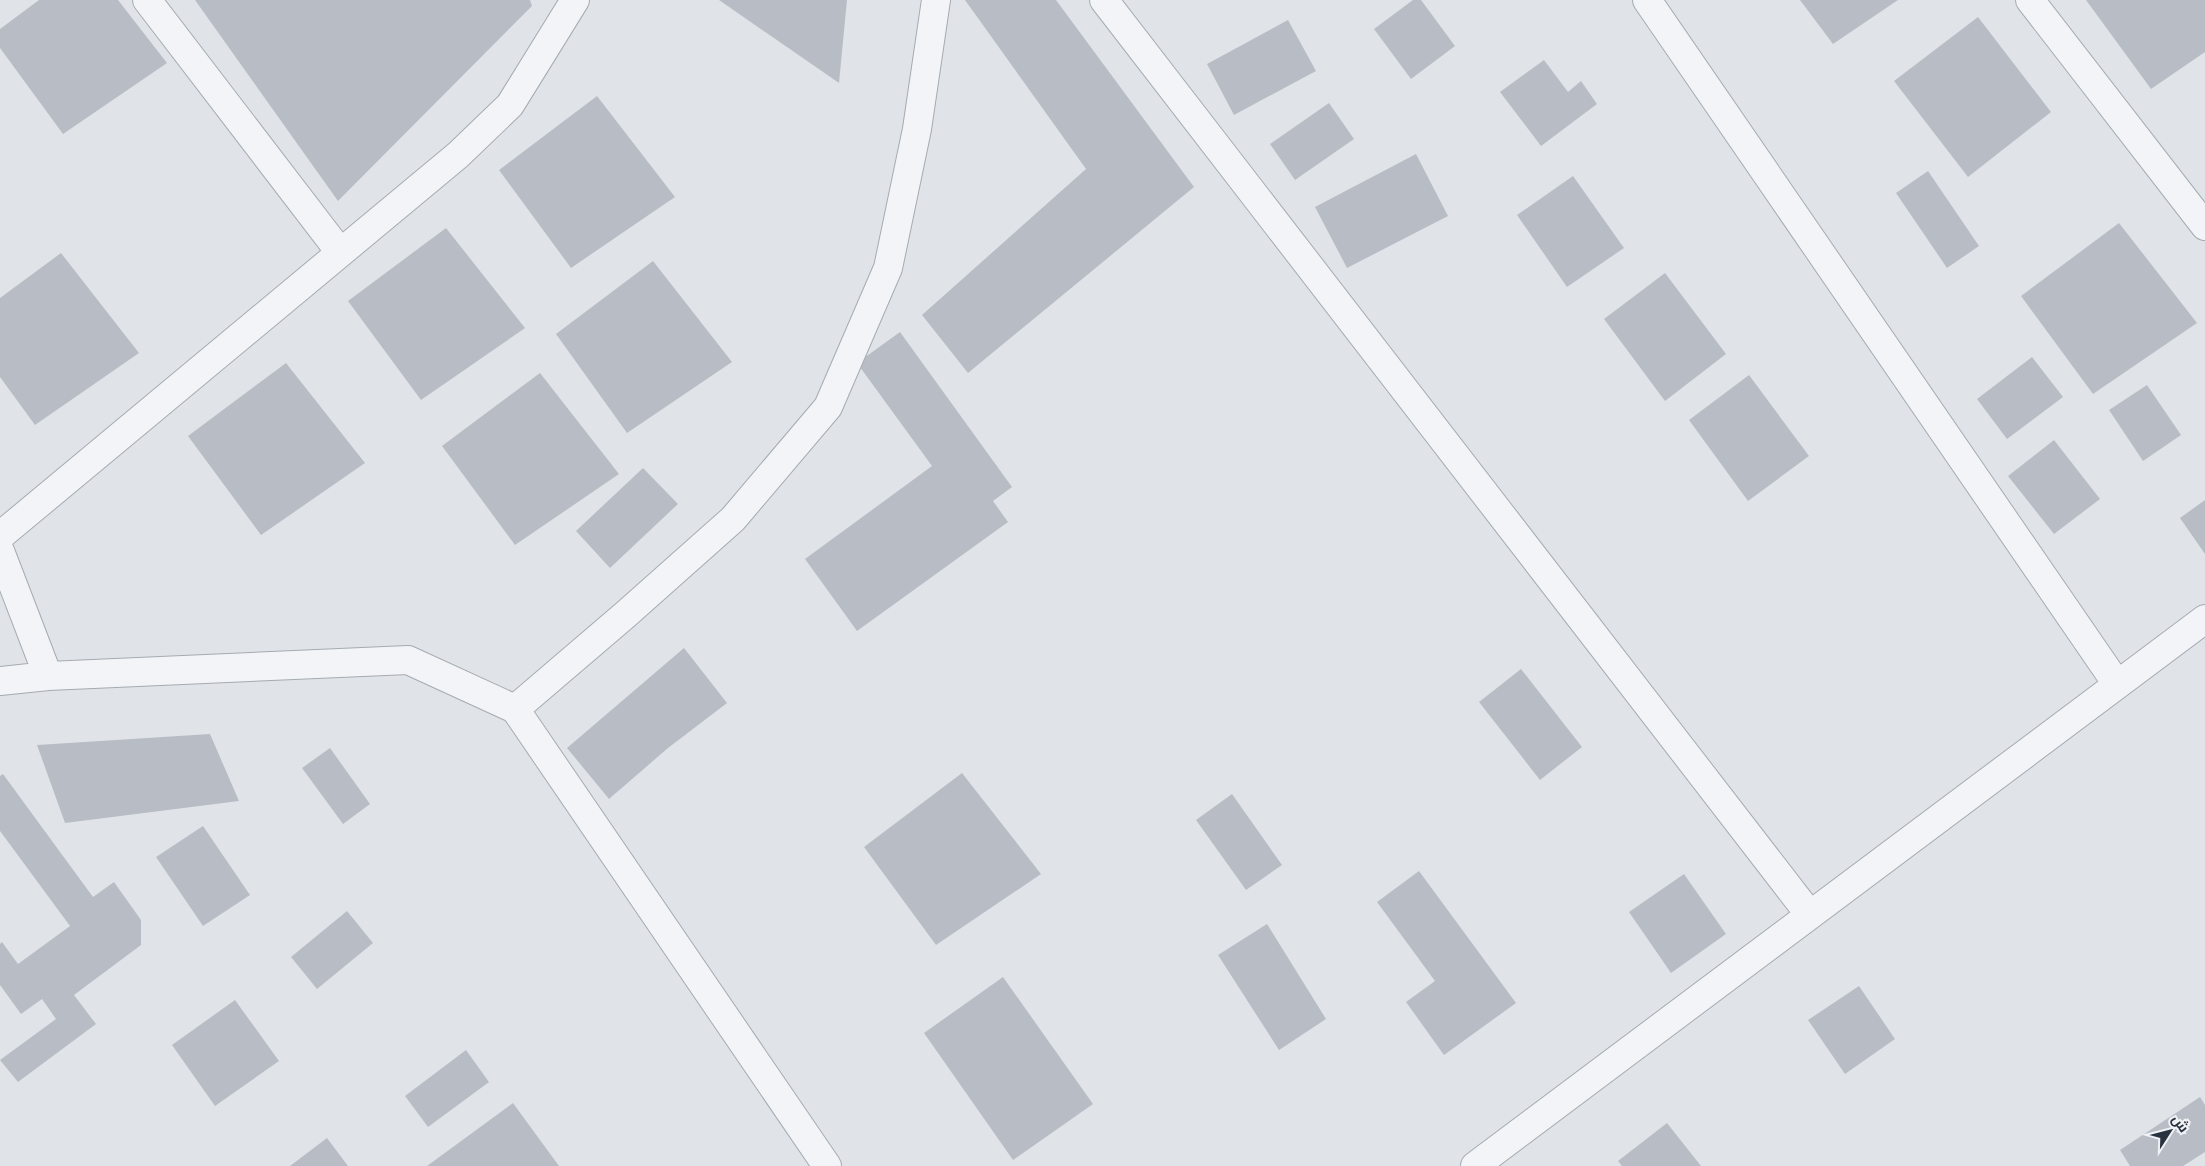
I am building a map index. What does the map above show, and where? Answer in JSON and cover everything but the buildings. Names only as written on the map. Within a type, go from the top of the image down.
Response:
[{"type":"street","points":[[147,0],[340,252]]},
{"type":"street","points":[[0,536],[458,155],[510,104],[575,0]]},
{"type":"street","points":[[515,709],[733,519],[828,407],[888,268],[917,128],[936,0]]},
{"type":"street","points":[[1104,0],[1810,915]]},
{"type":"street","points":[[1647,0],[2117,684]]},
{"type":"street","points":[[2030,0],[2205,226]]},
{"type":"street","points":[[0,551],[48,676]]},
{"type":"street","points":[[1480,1164],[2205,619]]},
{"type":"street","points":[[0,681],[48,676],[408,660],[515,709],[827,1166]]}]
